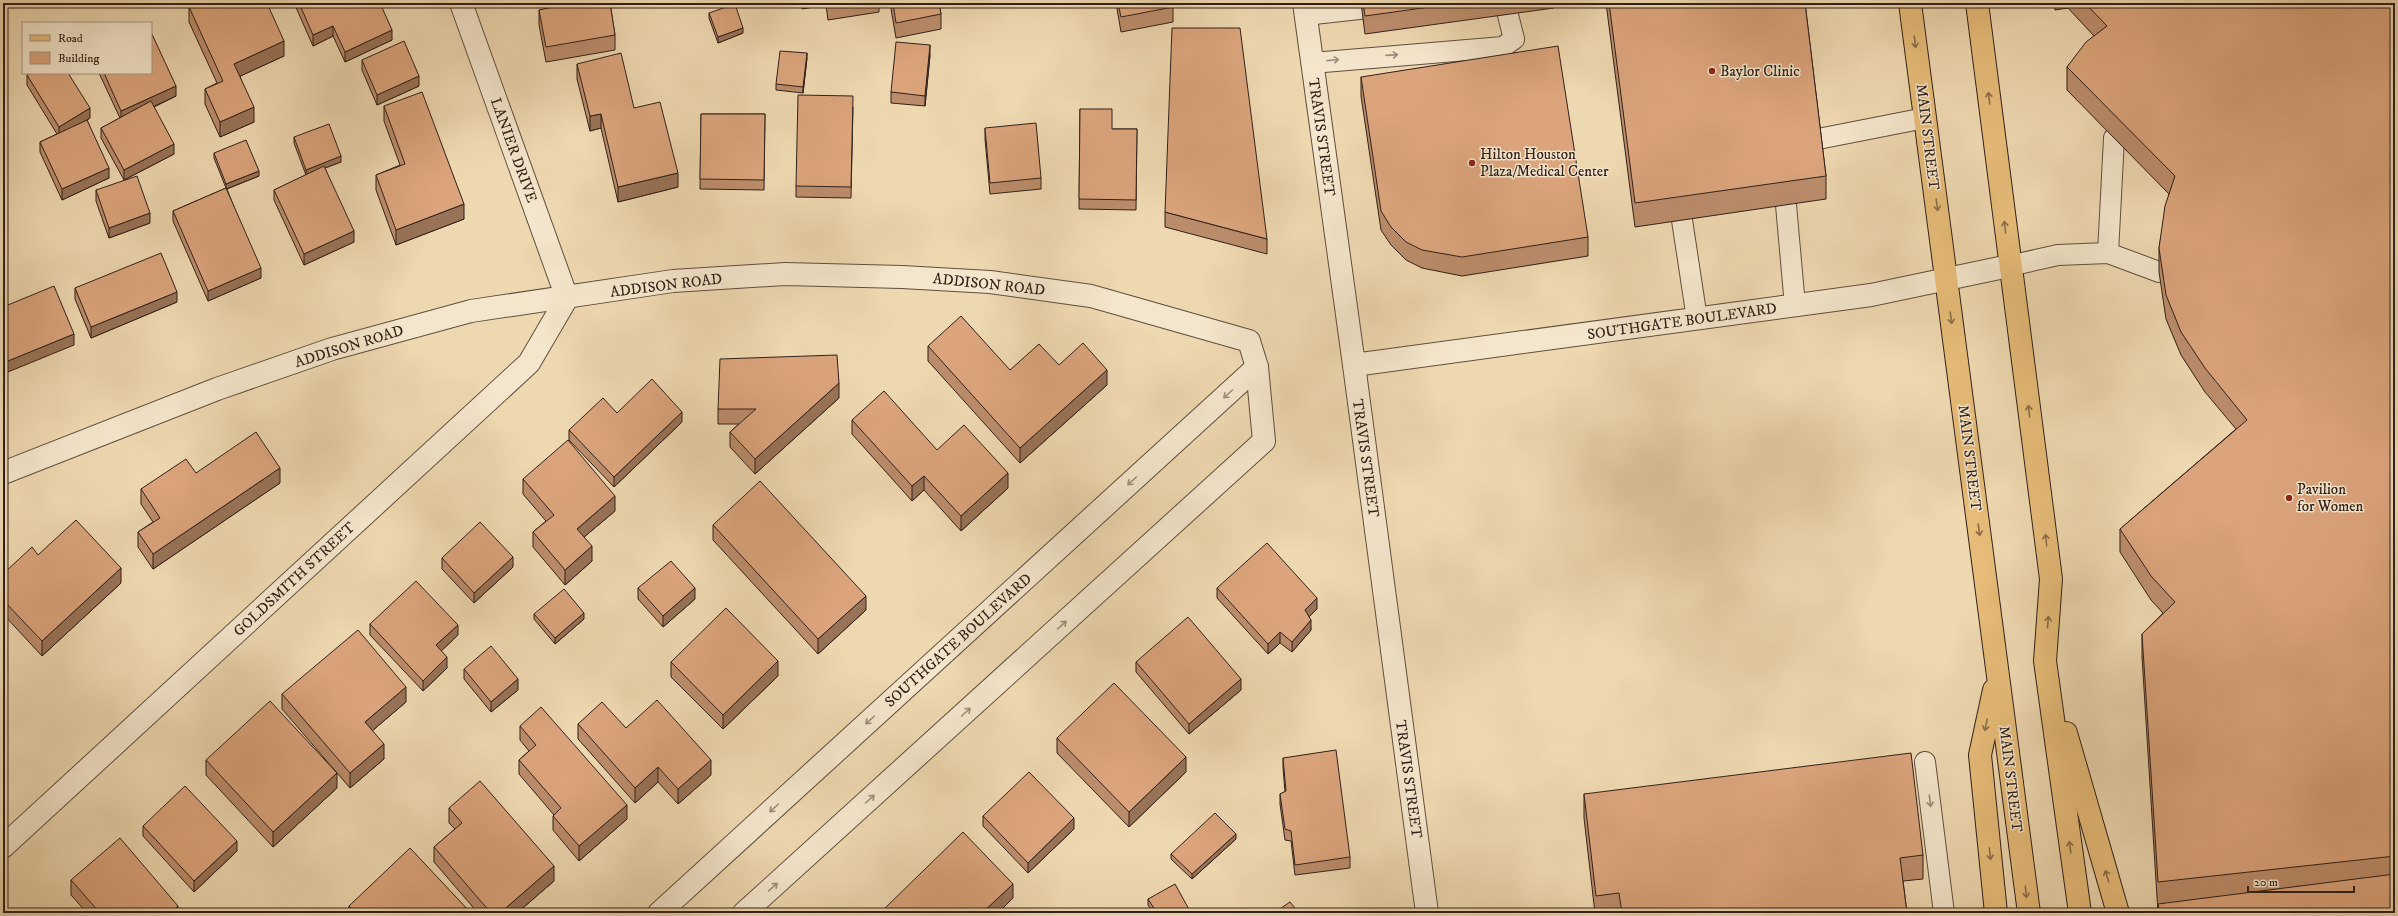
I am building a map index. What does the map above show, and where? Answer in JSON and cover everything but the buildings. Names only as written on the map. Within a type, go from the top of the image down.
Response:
[{"type":"main road","name":"MAIN STREET","points":[[1910,3],[2029,913]]},
{"type":"main road","points":[[1977,3],[2009,266],[2051,579],[2045,661],[2080,913]]},
{"type":"main road","points":[[2045,661],[2118,913]]},
{"type":"main road","points":[[1996,913],[1980,755],[1997,673]]},
{"type":"street","name":"LANIER DRIVE","points":[[461,3],[567,298]]},
{"type":"street","name":"TRAVIS STREET","points":[[1305,9],[1427,913]]},
{"type":"street","name":"SOUTHGATE BOULEVARD","points":[[1354,365],[1871,295],[2009,266]]},
{"type":"street","name":"ADDISON ROAD","points":[[3,472],[217,389],[332,349],[471,311],[567,298],[673,281],[785,274],[902,277],[990,282],[1091,296],[1249,341],[1257,368],[1264,442],[744,913]]},
{"type":"street","name":"GOLDSMITH STREET","points":[[3,847],[529,363],[567,298]]},
{"type":"street","name":"SOUTHGATE BOULEVARD","points":[[659,913],[1257,368]]},
{"type":"lane","points":[[1305,9],[1413,3]]},
{"type":"lane","points":[[1312,63],[1503,47],[1514,39],[1506,14],[1505,3]]},
{"type":"lane","points":[[1818,139],[1925,118]]},
{"type":"lane","points":[[2108,253],[2114,138]]},
{"type":"lane","points":[[1786,205],[1795,306]]},
{"type":"lane","points":[[1682,220],[1697,319]]},
{"type":"lane","points":[[2009,266],[2058,256],[2108,253],[2159,272]]},
{"type":"lane","points":[[1925,762],[1944,913]]},
{"type":"place","name":"Baylor Clinic","points":[[1712,71]]},
{"type":"place","name":"Hilton Houston Plaza/Medical Center","points":[[1472,163]]},
{"type":"place","name":"Pavilion for Women","points":[[2289,498]]}]
